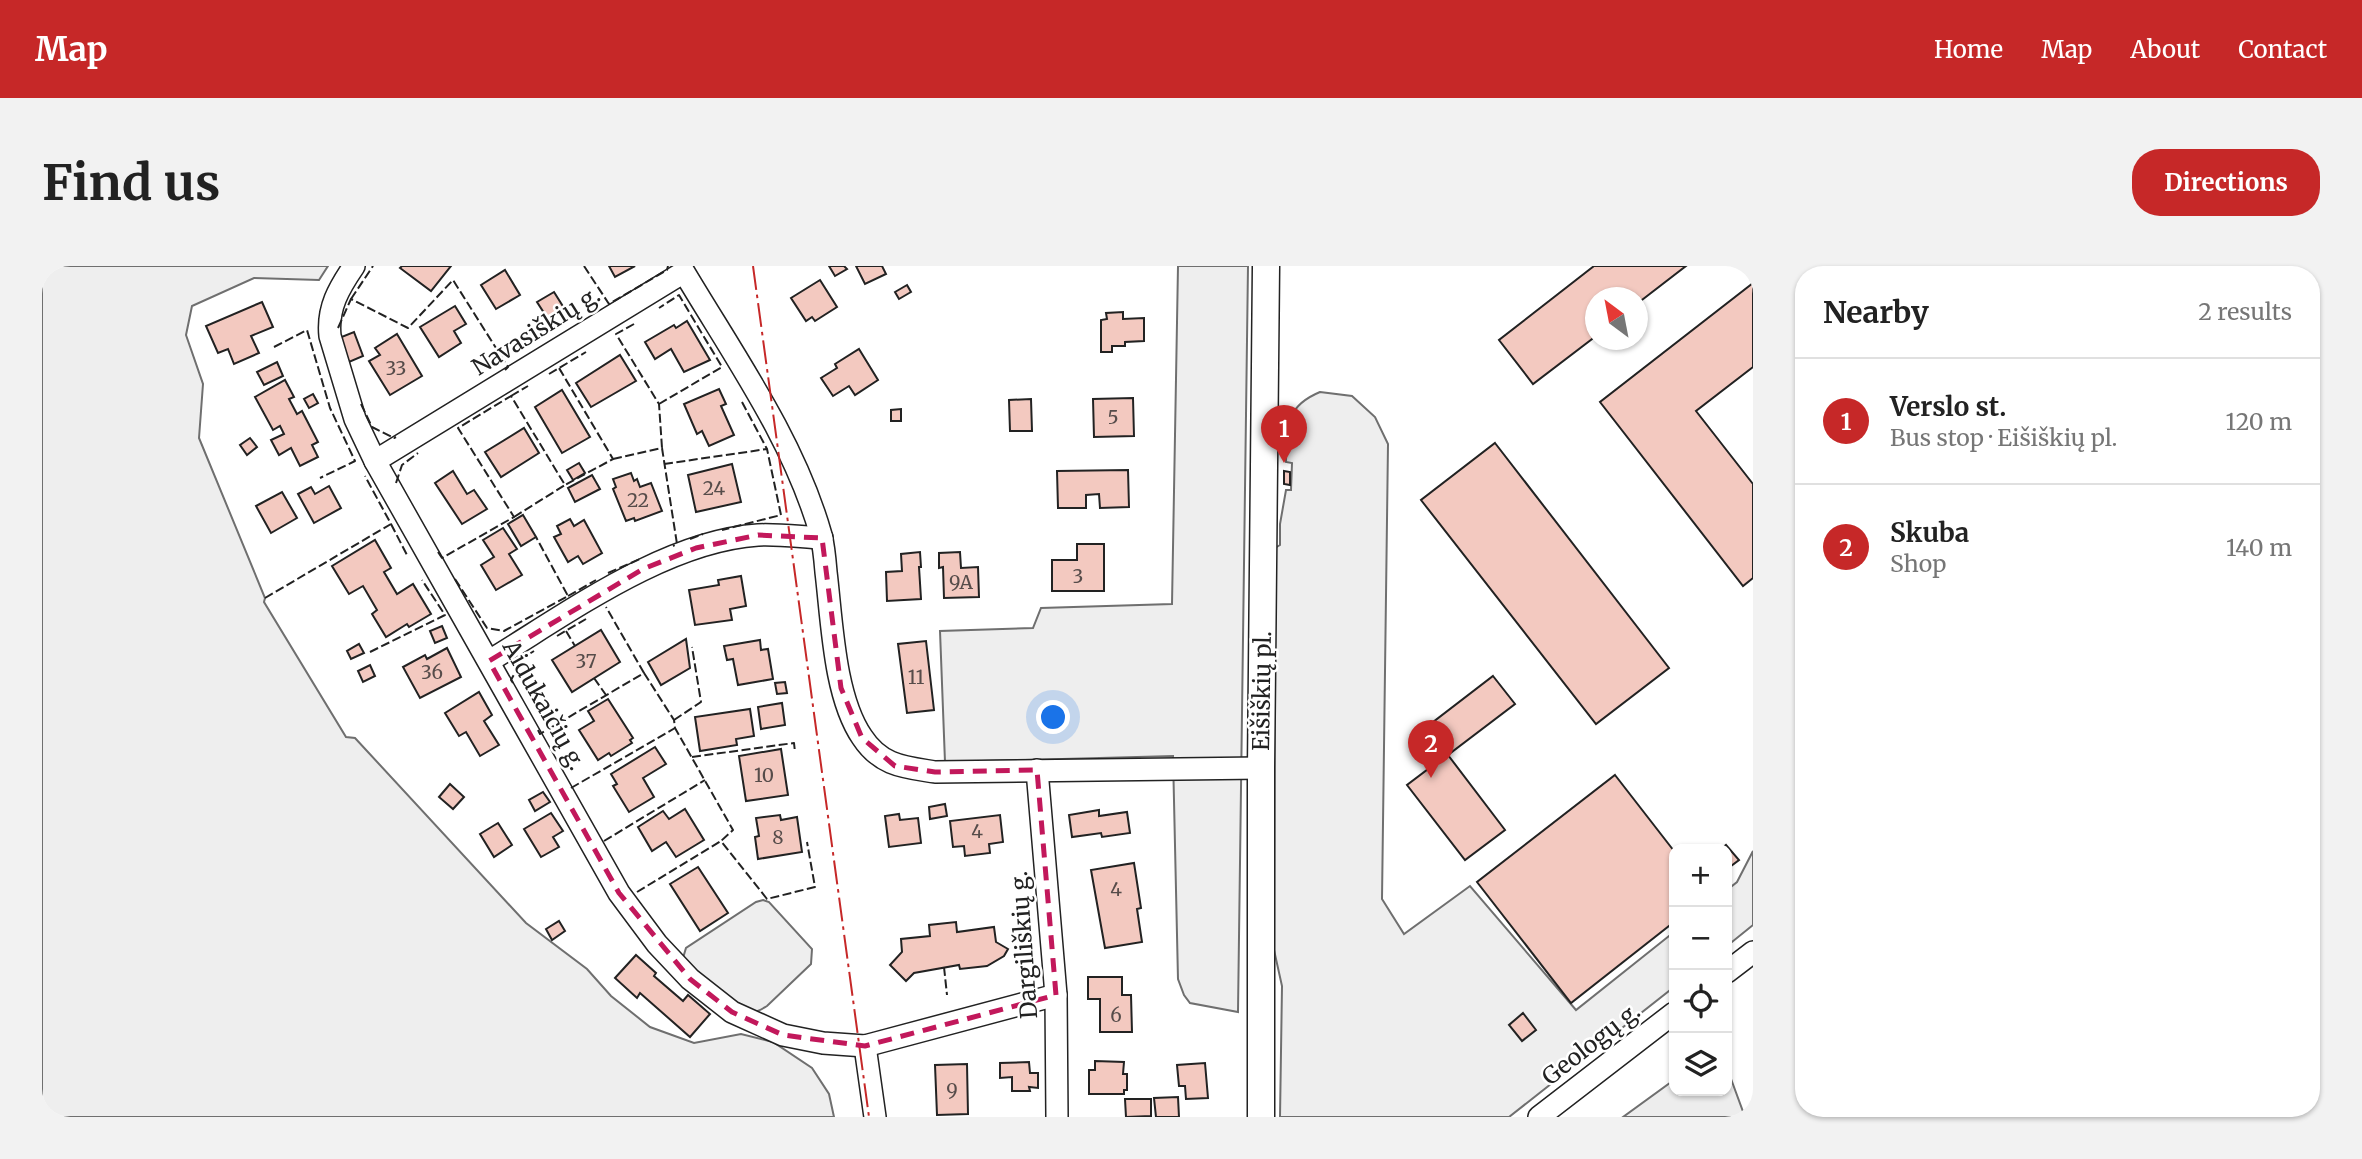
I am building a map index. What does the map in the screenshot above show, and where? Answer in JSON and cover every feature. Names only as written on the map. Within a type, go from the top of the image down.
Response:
[{"type":"main road","name":"Eišiškių pl.","points":[[1261,1117],[1266,266]]},
{"type":"street","name":"Aidukaičių g.","points":[[354,266],[337,291],[328,321],[355,419],[374,461],[620,893],[657,944],[682,970],[732,1012],[783,1035],[823,1043],[865,1046],[1056,995]]},
{"type":"street","name":"Navasiškių g.","points":[[374,461],[684,269],[799,472],[822,538],[841,688],[850,717],[862,738],[878,755],[895,766],[935,772],[1261,768]]},
{"type":"street","points":[[489,661],[643,569],[696,548],[758,535],[822,538]]},
{"type":"street","name":"Dargiliškių g.","points":[[1037,770],[1056,995],[1057,1117]]},
{"type":"street","points":[[1730,970],[1753,952]]},
{"type":"street","name":"Geologų g.","points":[[1539,1117],[1669,1017]]},
{"type":"street","points":[[865,1046],[875,1117]]},
{"type":"highlighted area","points":[[758,535],[822,538],[841,688],[862,738],[895,766],[935,772],[1037,770],[1056,995],[865,1046],[783,1035],[732,1012],[690,979],[619,893],[489,661],[643,569],[696,548]]},
{"type":"shaded area","points":[[42,266],[328,266],[319,280],[254,278],[192,306],[186,335],[203,384],[199,438],[265,598],[264,602],[346,737],[355,738],[526,923],[587,969],[611,996],[650,1027],[694,1043],[741,1034],[773,1042],[812,1068],[829,1094],[834,1117],[42,1117]]},
{"type":"shaded area","points":[[1178,266],[1248,266],[1238,1012],[1190,1003],[1178,979],[1173,756],[945,762],[940,631],[1033,628],[1041,608],[1172,604]]},
{"type":"shaded area","points":[[1320,392],[1352,396],[1375,417],[1388,444],[1382,899],[1404,934],[1470,886],[1576,1010],[1669,936],[1669,991],[1509,1117],[1280,1117],[1282,986],[1274,950],[1275,548],[1280,545],[1280,524],[1286,490],[1291,490],[1292,463],[1286,462],[1288,429],[1294,412],[1308,398]]},
{"type":"shaded area","points":[[1753,851],[1753,925],[1732,942],[1732,886],[1737,882]]},
{"type":"shaded area","points":[[763,900],[769,902],[812,949],[811,964],[767,1006],[752,1012],[726,998],[683,958],[686,948]]},
{"type":"shaded area","points":[[1732,1082],[1745,1117],[1623,1117],[1669,1084],[1669,1096],[1732,1096]]},
{"type":"building","points":[[451,266],[431,291],[400,268]]},
{"type":"building","points":[[609,266],[635,266],[615,277]]},
{"type":"building","points":[[829,266],[844,266],[847,269],[835,276]]},
{"type":"building","points":[[856,266],[882,266],[886,274],[865,284]]},
{"type":"building","points":[[1594,266],[1686,266],[1648,295],[1648,287],[1585,287],[1585,344],[1533,384],[1499,340]]},
{"type":"building","points":[[505,270],[520,295],[496,309],[481,285]]},
{"type":"building","points":[[820,280],[837,307],[815,321],[812,317],[806,321],[791,298]]},
{"type":"building","points":[[1753,283],[1753,367],[1696,411],[1753,484],[1753,578],[1743,586],[1600,402]]},
{"type":"building","points":[[907,285],[911,292],[899,299],[895,292]]},
{"type":"building","points":[[554,292],[564,308],[548,319],[537,302]]},
{"type":"building","points":[[262,302],[273,327],[251,336],[259,353],[234,364],[228,349],[218,353],[206,326]]},
{"type":"building","points":[[455,306],[466,324],[454,331],[461,343],[439,357],[420,327]]},
{"type":"building","points":[[1123,312],[1123,319],[1144,318],[1144,341],[1125,342],[1125,346],[1112,346],[1112,352],[1101,352],[1101,320],[1107,319],[1106,313]]},
{"type":"building","points":[[687,321],[710,360],[684,372],[671,349],[655,359],[645,342],[674,325],[676,328]]},
{"type":"building","points":[[354,332],[363,356],[349,362],[339,338]]},
{"type":"building","points":[[397,334],[422,376],[390,395],[369,361],[380,355],[375,348]]},
{"type":"building","points":[[859,349],[878,380],[855,395],[849,386],[833,396],[821,378],[837,368],[835,364]]},
{"type":"building","points":[[620,355],[636,381],[591,407],[576,383]]},
{"type":"building","points":[[277,362],[283,376],[264,385],[257,372]]},
{"type":"building","points":[[285,380],[294,397],[289,399],[297,414],[302,411],[318,442],[312,445],[318,457],[300,466],[291,448],[279,455],[271,440],[284,434],[280,426],[273,430],[255,397]]},
{"type":"building","points":[[719,389],[726,404],[721,406],[734,435],[709,446],[702,431],[697,434],[684,404]]},
{"type":"building","points":[[562,390],[590,437],[562,453],[535,407]]},
{"type":"building","points":[[313,394],[318,403],[309,408],[304,399]]},
{"type":"building","points":[[1133,398],[1134,436],[1094,437],[1093,399]]},
{"type":"building","points":[[1031,399],[1032,431],[1010,431],[1009,400]]},
{"type":"building","points":[[901,409],[901,421],[891,421],[891,410]]},
{"type":"building","points":[[524,428],[539,453],[501,477],[485,452]]},
{"type":"building","points":[[250,438],[257,447],[247,455],[240,445]]},
{"type":"building","points":[[1495,443],[1669,668],[1596,724],[1421,500]]},
{"type":"building","points":[[579,463],[585,473],[573,480],[567,470]]},
{"type":"building","points":[[732,464],[741,502],[696,512],[688,475]]},
{"type":"building","points":[[1128,470],[1129,507],[1100,508],[1099,494],[1086,495],[1086,508],[1058,508],[1057,471]]},
{"type":"building","points":[[453,471],[467,494],[474,490],[487,509],[462,524],[435,483]]},
{"type":"building","points":[[1284,471],[1290,472],[1290,485],[1284,484]]},
{"type":"building","points":[[631,473],[640,487],[651,483],[662,511],[635,521],[634,518],[626,521],[613,489],[616,487],[613,479]]},
{"type":"building","points":[[592,475],[600,489],[575,502],[568,488]]},
{"type":"building","points":[[329,486],[341,508],[314,523],[298,494],[311,487],[315,494]]},
{"type":"building","points":[[282,492],[297,518],[271,533],[256,506]]},
{"type":"building","points":[[523,515],[536,537],[521,546],[508,524]]},
{"type":"building","points":[[570,519],[574,526],[584,520],[602,553],[583,564],[578,556],[568,562],[554,537],[561,534],[557,526]]},
{"type":"building","points":[[503,528],[517,549],[509,554],[522,575],[496,590],[481,565],[494,557],[483,540]]},
{"type":"building","points":[[375,540],[391,568],[384,572],[397,594],[413,584],[431,614],[386,637],[372,614],[377,610],[363,586],[349,594],[332,566]]},
{"type":"building","points":[[1077,544],[1104,544],[1104,591],[1052,591],[1052,560],[1077,560]]},
{"type":"building","points":[[920,552],[921,599],[887,601],[886,572],[902,571],[901,554]]},
{"type":"building","points":[[960,552],[961,568],[978,567],[979,597],[944,598],[943,567],[939,568],[939,553]]},
{"type":"building","points":[[741,576],[746,606],[730,609],[732,620],[695,625],[689,590],[719,585],[718,580]]},
{"type":"building","points":[[442,626],[447,638],[435,643],[430,631]]},
{"type":"building","points":[[601,630],[620,662],[572,692],[552,660]]},
{"type":"building","points":[[686,639],[690,668],[661,685],[648,662]]},
{"type":"building","points":[[760,640],[761,650],[768,649],[773,679],[738,685],[733,659],[727,660],[724,646]]},
{"type":"building","points":[[926,641],[934,710],[907,713],[898,644]]},
{"type":"building","points":[[359,644],[364,653],[351,659],[347,651]]},
{"type":"building","points":[[447,648],[461,677],[420,698],[403,667],[425,655],[427,659]]},
{"type":"building","points":[[370,665],[375,676],[363,682],[358,671]]},
{"type":"building","points":[[1493,676],[1515,704],[1448,755],[1505,830],[1465,860],[1407,785],[1432,766],[1411,739]]},
{"type":"building","points":[[785,682],[787,693],[777,694],[775,683]]},
{"type":"building","points":[[479,692],[492,715],[484,721],[499,745],[480,756],[466,732],[459,736],[445,713]]},
{"type":"building","points":[[608,699],[633,738],[630,740],[632,743],[611,756],[609,753],[598,760],[579,730],[594,721],[588,711]]},
{"type":"building","points":[[782,703],[785,725],[761,729],[758,707]]},
{"type":"building","points":[[750,709],[754,736],[736,739],[737,745],[700,751],[695,717]]},
{"type":"building","points":[[655,747],[666,764],[643,778],[654,797],[629,812],[613,786],[617,784],[611,774]]},
{"type":"building","points":[[781,749],[788,795],[746,801],[739,756]]},
{"type":"building","points":[[1615,775],[1669,845],[1669,926],[1571,1003],[1477,882]]},
{"type":"building","points":[[450,784],[464,797],[453,809],[439,797]]},
{"type":"building","points":[[543,792],[550,802],[535,811],[529,800]]},
{"type":"building","points":[[945,804],[947,816],[930,819],[929,807]]},
{"type":"building","points":[[685,809],[704,840],[676,857],[666,842],[652,851],[638,827],[663,811],[669,819]]},
{"type":"building","points":[[1099,810],[1099,816],[1127,812],[1130,833],[1072,837],[1069,815]]},
{"type":"building","points":[[551,813],[563,831],[553,837],[559,847],[541,857],[524,829]]},
{"type":"building","points":[[899,814],[900,820],[918,818],[921,843],[889,847],[885,816]]},
{"type":"building","points":[[780,815],[781,820],[797,817],[802,852],[758,859],[755,837],[759,836],[756,818]]},
{"type":"building","points":[[1000,815],[1003,842],[989,844],[990,853],[965,856],[964,846],[953,847],[950,821]]},
{"type":"building","points":[[498,823],[512,845],[494,857],[480,834]]},
{"type":"building","points":[[1732,852],[1739,860],[1732,865]]},
{"type":"building","points":[[1134,863],[1141,908],[1137,909],[1142,942],[1105,948],[1091,870]]},
{"type":"building","points":[[698,867],[728,913],[700,931],[670,884]]},
{"type":"building","points":[[559,921],[565,931],[552,940],[546,929]]},
{"type":"building","points":[[956,922],[957,932],[994,927],[996,942],[1008,949],[1004,956],[987,966],[960,969],[959,965],[914,973],[906,981],[890,965],[902,952],[901,939],[930,936],[929,925]]},
{"type":"building","points":[[636,955],[656,973],[654,976],[683,1001],[688,995],[710,1014],[690,1037],[640,993],[637,998],[615,978]]},
{"type":"building","points":[[1088,977],[1122,977],[1122,995],[1131,995],[1132,1032],[1100,1032],[1100,999],[1088,999]]},
{"type":"building","points":[[1523,1013],[1536,1030],[1522,1041],[1509,1025]]},
{"type":"building","points":[[1095,1061],[1124,1062],[1123,1074],[1127,1074],[1127,1090],[1124,1090],[1124,1094],[1089,1094],[1089,1070],[1095,1070]]},
{"type":"building","points":[[1029,1062],[1030,1073],[1038,1073],[1038,1088],[1012,1091],[1012,1077],[1000,1078],[1000,1063]]},
{"type":"building","points":[[1205,1063],[1208,1098],[1186,1099],[1185,1086],[1179,1086],[1177,1065]]},
{"type":"building","points":[[967,1064],[968,1114],[937,1115],[935,1065]]},
{"type":"building","points":[[1178,1097],[1179,1117],[1156,1117],[1154,1098]]},
{"type":"building","points":[[1125,1099],[1151,1099],[1151,1116],[1126,1117]]},
{"type":"fence","points":[[351,299],[373,266]]},
{"type":"fence","points":[[584,266],[609,304],[667,270],[668,266]]},
{"type":"fence","points":[[338,328],[351,299],[408,328],[453,280],[508,367],[505,370]]},
{"type":"fence","points":[[659,308],[679,295],[722,367],[659,404]]},
{"type":"fence","points":[[634,324],[616,334],[659,404],[662,448]]},
{"type":"fence","points":[[274,347],[307,330],[330,408],[355,461],[320,478]]},
{"type":"fence","points":[[549,374],[586,352]]},
{"type":"fence","points":[[438,552],[442,558],[514,517],[458,428],[511,396],[565,485],[613,459],[559,368]]},
{"type":"fence","points":[[511,396],[528,386]]},
{"type":"fence","points":[[742,402],[767,449]]},
{"type":"fence","points":[[361,404],[372,427],[396,437]]},
{"type":"fence","points":[[613,459],[662,448],[677,544],[673,546]]},
{"type":"fence","points":[[664,464],[767,449],[781,515],[722,530]]},
{"type":"fence","points":[[396,483],[402,465],[418,453]]},
{"type":"fence","points":[[265,598],[391,524],[365,476]]},
{"type":"fence","points":[[514,517],[565,485]]},
{"type":"fence","points":[[391,524],[407,555]]},
{"type":"fence","points":[[690,539],[703,534]]},
{"type":"fence","points":[[455,579],[487,628],[504,631],[568,596],[536,537]]},
{"type":"fence","points":[[608,573],[640,559]]},
{"type":"fence","points":[[370,652],[445,615],[422,580]]},
{"type":"fence","points":[[568,596],[596,580]]},
{"type":"fence","points":[[538,730],[540,734],[644,673],[606,607]]},
{"type":"fence","points":[[557,636],[586,619]]},
{"type":"fence","points":[[566,631],[575,646]]},
{"type":"fence","points":[[674,720],[701,702],[692,647]]},
{"type":"fence","points":[[513,683],[511,680],[523,658],[534,651]]},
{"type":"fence","points":[[644,673],[674,720],[675,728],[733,830],[721,841],[767,899],[815,887],[807,842]]},
{"type":"fence","points":[[594,678],[606,695]]},
{"type":"fence","points":[[571,788],[675,728]]},
{"type":"fence","points":[[692,757],[794,743],[795,752]]},
{"type":"fence","points":[[604,841],[705,780]]},
{"type":"fence","points":[[637,892],[721,841]]},
{"type":"fence","points":[[944,967],[947,995]]},
{"type":"power","points":[[753,266],[869,1117]]},
{"type":"place","name":"Verslo st.","points":[[1284,463]]},
{"type":"place","name":"Skuba","points":[[1431,778]]}]
